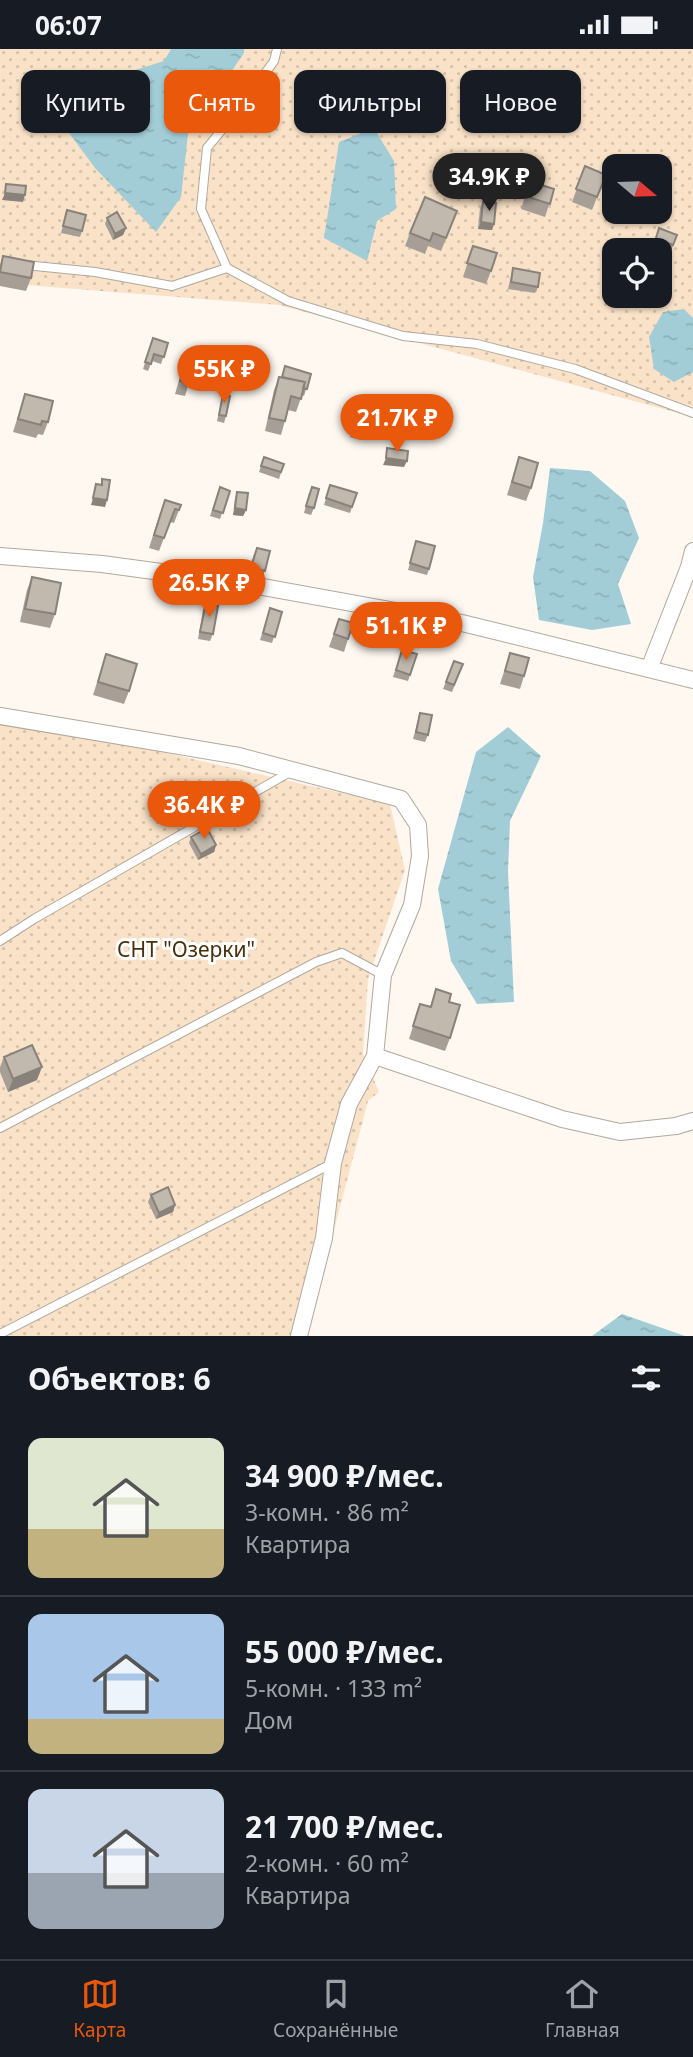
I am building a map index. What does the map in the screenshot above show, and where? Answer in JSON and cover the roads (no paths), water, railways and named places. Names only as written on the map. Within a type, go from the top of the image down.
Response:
[{"type":"street","points":[[649,669],[693,551]]},
{"type":"street","points":[[0,556],[103,564],[235,582],[462,623],[693,680]]},
{"type":"street","points":[[0,716],[239,756],[293,770],[401,799],[418,825],[421,856],[412,905],[383,975],[375,1056],[349,1104],[333,1163],[324,1238],[299,1336]]},
{"type":"street","points":[[375,1056],[562,1119],[620,1132],[676,1126],[693,1121]]},
{"type":"lane","points":[[277,49],[274,61],[207,148],[201,209],[227,268],[300,305],[403,336],[477,344],[575,369],[693,414]]},
{"type":"lane","points":[[17,264],[95,272],[172,286],[227,268]]},
{"type":"lane","points":[[0,941],[293,770]]},
{"type":"lane","points":[[0,1128],[316,962],[342,953],[383,975]]},
{"type":"lane","points":[[0,1334],[333,1163]]},
{"type":"water","points":[[171,49],[244,49],[232,70],[164,70],[164,133],[189,133],[181,197],[156,232],[95,168],[69,133],[150,133],[150,70],[136,70],[164,61]]},
{"type":"water","points":[[362,133],[377,133],[394,161],[396,209],[377,221],[367,261],[324,238],[339,142]]},
{"type":"water","points":[[684,309],[693,318],[693,372],[674,382],[654,369],[649,337],[663,312]]},
{"type":"water","points":[[550,468],[590,471],[625,501],[639,538],[618,584],[631,624],[592,630],[539,620],[533,577]]},
{"type":"water","points":[[508,727],[541,756],[510,821],[508,871],[514,1002],[477,1004],[451,961],[438,889],[476,752]]},
{"type":"water","points":[[622,1314],[685,1336],[592,1336]]},
{"type":"park label","name":"СНТ \"Озерки\"","points":[[186,950]]}]
